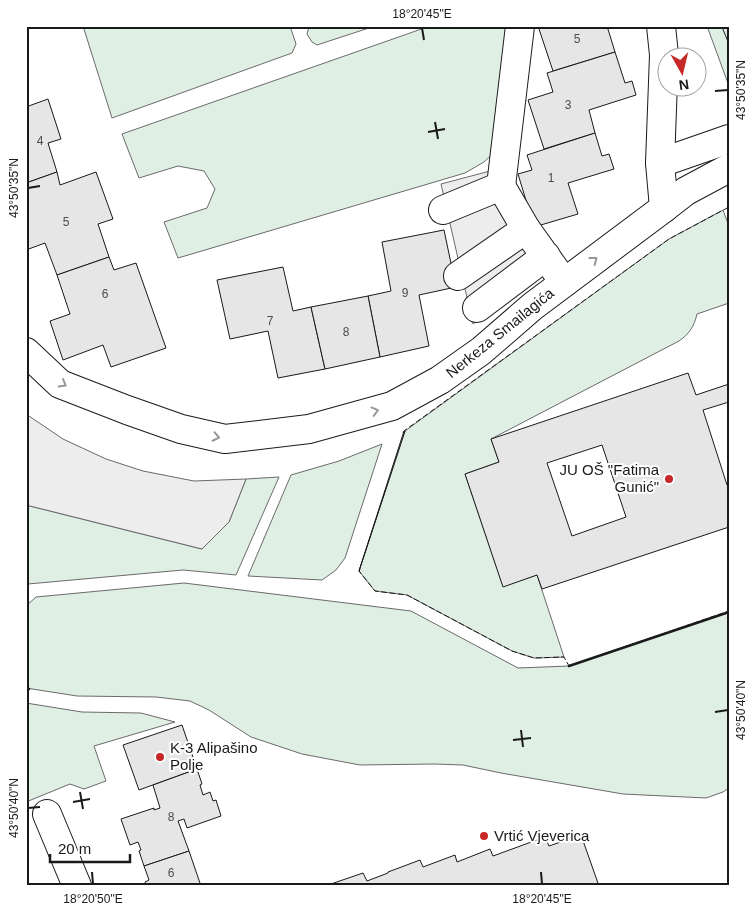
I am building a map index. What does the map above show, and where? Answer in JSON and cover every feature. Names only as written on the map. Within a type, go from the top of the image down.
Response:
[{"type":"street","points":[[520,26],[501,186],[526,229],[564,282]]},
{"type":"street","points":[[661,26],[664,55],[660,163],[664,208]]},
{"type":"street","points":[[660,163],[729,139]]},
{"type":"street","name":"Nerkeza Smailagića","points":[[26,352],[60,384],[180,429],[224,439],[310,429],[392,406],[440,380],[481,351],[564,282],[686,191],[729,168]]},
{"type":"street","points":[[442,210],[501,186]]},
{"type":"street","points":[[458,276],[526,229]]},
{"type":"street","points":[[477,308],[546,256]]},
{"type":"street","points":[[47,814],[77,886]]},
{"type":"green space","points":[[83,26],[290,26],[296,44],[292,53],[112,118]]},
{"type":"green space","points":[[310,26],[375,26],[317,45],[312,42],[307,34]]},
{"type":"green space","points":[[430,26],[508,26],[501,146],[484,162],[465,173],[178,258],[164,222],[207,208],[215,189],[204,171],[178,166],[139,178],[122,134]]},
{"type":"green space","points":[[707,26],[729,26],[729,86]]},
{"type":"green space","points":[[723,210],[729,226],[729,303],[697,314],[691,330],[679,341],[491,439],[499,462],[465,474],[503,586],[537,575],[564,657],[534,658],[512,651],[407,595],[375,591],[359,571],[405,431],[669,239]]},
{"type":"green space","points":[[382,444],[345,558],[336,570],[322,580],[248,576],[291,475],[339,461]]},
{"type":"green space","points":[[279,477],[236,575],[183,570],[28,584],[26,586],[26,505],[202,549],[229,522],[246,479]]},
{"type":"green space","points":[[184,583],[411,611],[518,668],[569,666],[729,612],[729,788],[706,798],[623,794],[463,765],[360,765],[302,754],[251,737],[209,710],[190,701],[156,697],[77,696],[26,688],[26,606],[36,597]]},
{"type":"green space","points":[[26,703],[82,712],[141,713],[175,722],[94,746],[106,781],[84,789],[70,784],[26,802]]},
{"type":"shaded area","points":[[509,166],[542,274],[473,324],[441,184]]},
{"type":"shaded area","points":[[26,414],[63,439],[106,459],[143,471],[194,481],[246,479],[229,522],[202,549],[26,505]]},
{"type":"building","points":[[538,26],[607,26],[615,52],[553,71]]},
{"type":"building","points":[[729,26],[729,44],[722,27]]},
{"type":"building","points":[[615,52],[625,83],[632,81],[636,95],[589,110],[595,133],[544,149],[528,100],[553,92],[547,73]]},
{"type":"building","points":[[48,99],[61,139],[48,143],[57,172],[26,183],[26,107]]},
{"type":"building","points":[[595,133],[602,156],[609,154],[614,169],[568,183],[578,214],[534,227],[518,174],[532,170],[527,155]]},
{"type":"building","points":[[57,172],[60,185],[96,172],[113,219],[98,224],[109,257],[57,275],[45,243],[26,250],[26,183]]},
{"type":"building","points":[[444,230],[456,287],[419,295],[429,346],[380,357],[368,296],[391,291],[382,242]]},
{"type":"building","points":[[109,257],[114,270],[136,263],[166,348],[111,367],[103,345],[63,360],[50,321],[70,314],[57,275]]},
{"type":"building","points":[[283,267],[293,311],[311,307],[325,369],[278,378],[268,331],[230,339],[217,280]]},
{"type":"building","points":[[368,296],[380,357],[325,369],[311,307]]},
{"type":"building","name":"JU OŠ \"Fatima Gunić\"","points":[[688,373],[696,395],[729,384],[729,402],[703,410],[727,485],[729,485],[729,527],[542,589],[537,575],[503,587],[465,474],[499,462],[491,439]],"holes":[[[602,445],[626,517],[572,536],[547,463]]]},
{"type":"building","points":[[404,431],[405,431],[359,571]]},
{"type":"building","name":"K-3 Alipašino Polje","points":[[182,725],[197,769],[139,790],[123,745]]},
{"type":"building","points":[[197,769],[203,795],[210,792],[213,801],[216,800],[221,816],[187,828],[184,819],[178,821],[189,851],[144,866],[138,842],[130,845],[121,819],[154,808],[154,810],[160,808],[153,785]]},
{"type":"building","points":[[581,835],[599,886],[328,885],[363,873],[367,881],[420,860],[423,867],[455,855],[457,862],[490,849],[493,856],[545,837],[549,846]]},
{"type":"building","points":[[189,851],[201,886],[146,886],[145,882],[149,880],[144,866]]},
{"type":"fence","points":[[403,433],[669,239],[729,207]]},
{"type":"fence","points":[[360,569],[359,571],[375,591],[407,595],[512,651],[534,658],[564,657],[569,666],[729,611]]},
{"type":"wall","points":[[569,666],[729,612]]},
{"type":"place","name":"JU OŠ \"Fatima Gunić\"","points":[[669,479]]},
{"type":"place","name":"K-3 Alipašino Polje","points":[[160,757]]},
{"type":"place","name":"Vrtić Vjeverica","points":[[484,836]]}]
